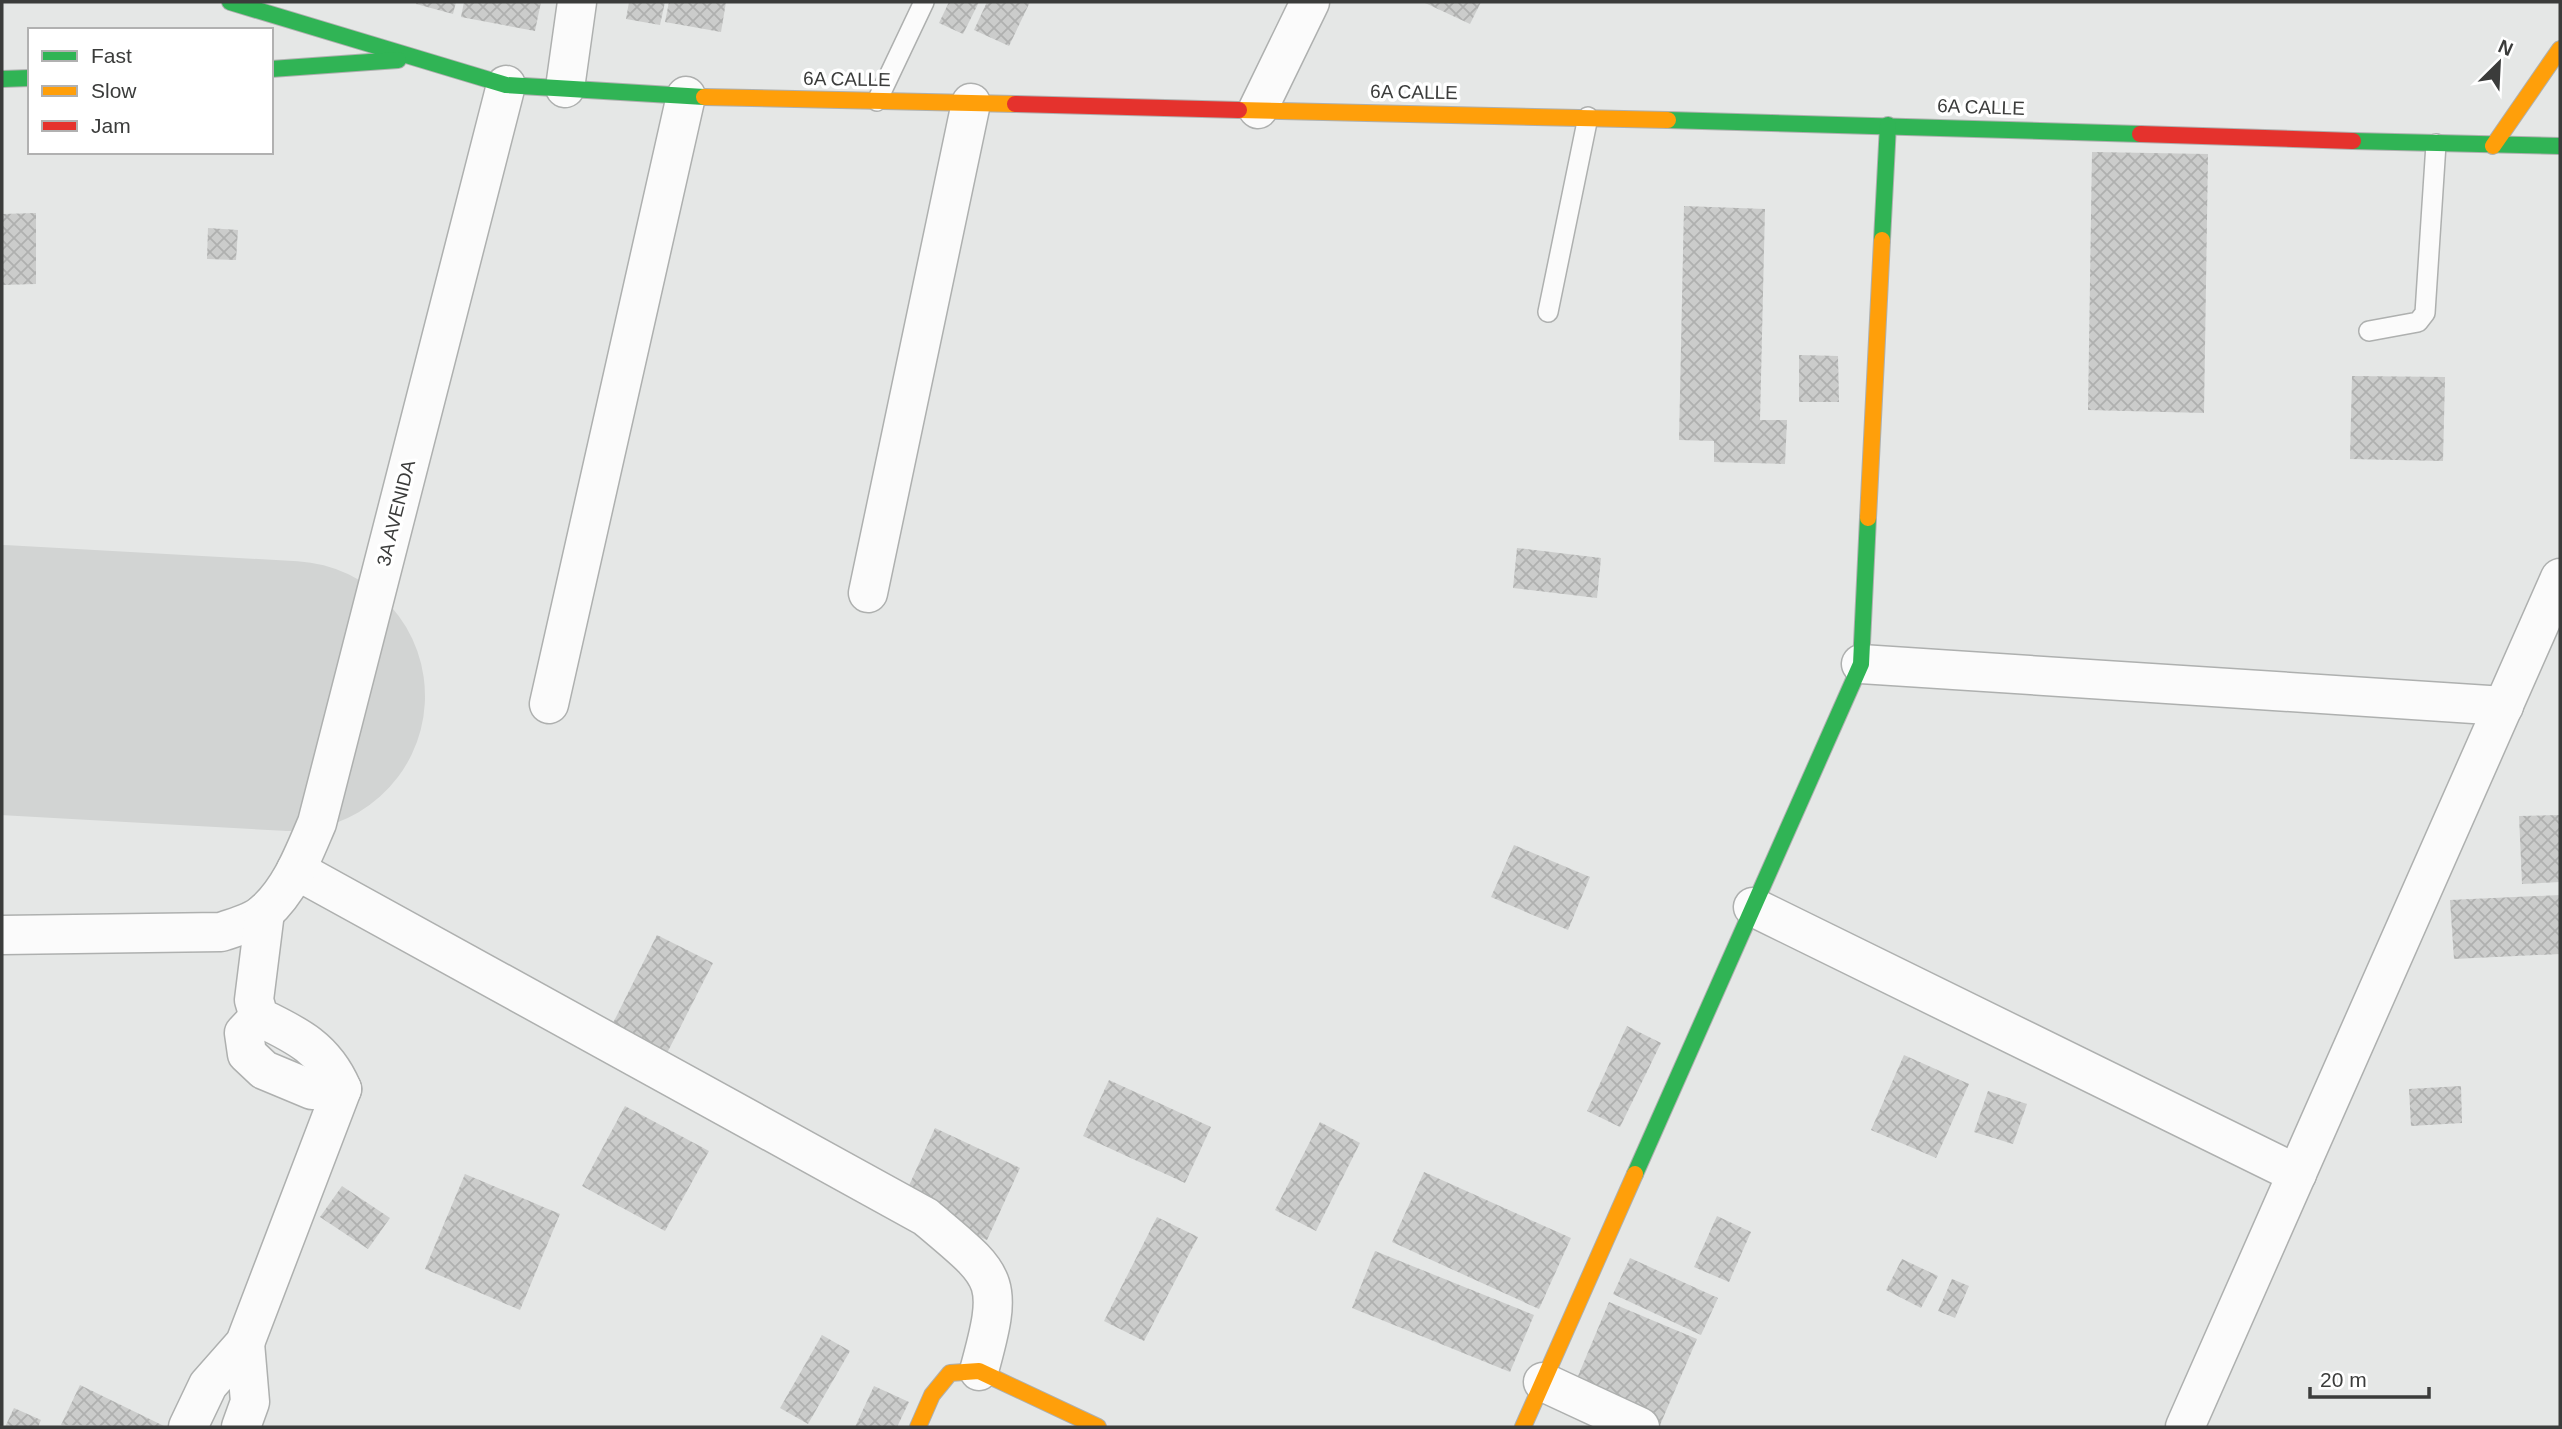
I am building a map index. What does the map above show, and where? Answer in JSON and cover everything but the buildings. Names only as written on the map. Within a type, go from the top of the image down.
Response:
[{"type":"main road","points":[[230,2],[421,58]]},
{"type":"main road","points":[[2493,146],[2560,49]]},
{"type":"main road","name":"6A CALLE","points":[[273,69],[421,58],[506,85],[686,96],[1888,125],[2493,146],[2560,145]]},
{"type":"main road","points":[[2,79],[28,78]]},
{"type":"main road","points":[[1522,1427],[1861,664],[1888,125]]},
{"type":"main road","points":[[918,1427],[932,1395],[950,1373],[979,1371],[1098,1427]]},
{"type":"street","points":[[565,88],[577,2]]},
{"type":"street","points":[[1258,109],[1310,2]]},
{"type":"street","name":"3A AVENIDA","points":[[257,917],[296,870],[317,823],[506,85]]},
{"type":"street","points":[[549,704],[686,96]]},
{"type":"street","points":[[868,593],[971,103]]},
{"type":"street","points":[[2185,1427],[2560,578]]},
{"type":"street","points":[[1861,664],[2504,706]]},
{"type":"street","points":[[296,870],[926,1217],[976,1260],[993,1286],[995,1315],[979,1371]]},
{"type":"street","points":[[1753,907],[2297,1174]]},
{"type":"street","points":[[4,941],[221,932],[257,917],[254,1000],[259,1017],[312,1046],[333,1066],[342,1089],[245,1343],[208,1385],[188,1427]]},
{"type":"street","points":[[241,1427],[250,1402],[245,1343]]},
{"type":"street","points":[[1543,1382],[1640,1427]]},
{"type":"lane","points":[[877,101],[924,2]]},
{"type":"lane","points":[[1548,312],[1588,117]]},
{"type":"lane","points":[[2369,331],[2418,322],[2425,313],[2437,144]]},
{"type":"runway","points":[[2,680],[290,696]]},
{"type":"traffic: fast","points":[[230,2],[506,85],[704,97]]},
{"type":"traffic: fast","points":[[273,69],[398,60]]},
{"type":"traffic: fast","points":[[2,79],[28,78]]},
{"type":"traffic: fast","points":[[1668,120],[2140,134]]},
{"type":"traffic: fast","points":[[1882,240],[1888,125]]},
{"type":"traffic: fast","points":[[2353,141],[2560,146]]},
{"type":"traffic: fast","points":[[1635,1174],[1861,664],[1868,518]]},
{"type":"traffic: slow","points":[[2493,146],[2560,49]]},
{"type":"traffic: slow","points":[[704,97],[1015,104]]},
{"type":"traffic: slow","points":[[1239,110],[1668,120]]},
{"type":"traffic: slow","points":[[1868,518],[1882,240]]},
{"type":"traffic: slow","points":[[1523,1427],[1635,1174]]},
{"type":"traffic: slow","points":[[918,1427],[932,1395],[950,1373],[979,1371],[1098,1427]]},
{"type":"traffic: jam","points":[[1015,104],[1239,110]]},
{"type":"traffic: jam","points":[[2140,134],[2353,141]]}]
